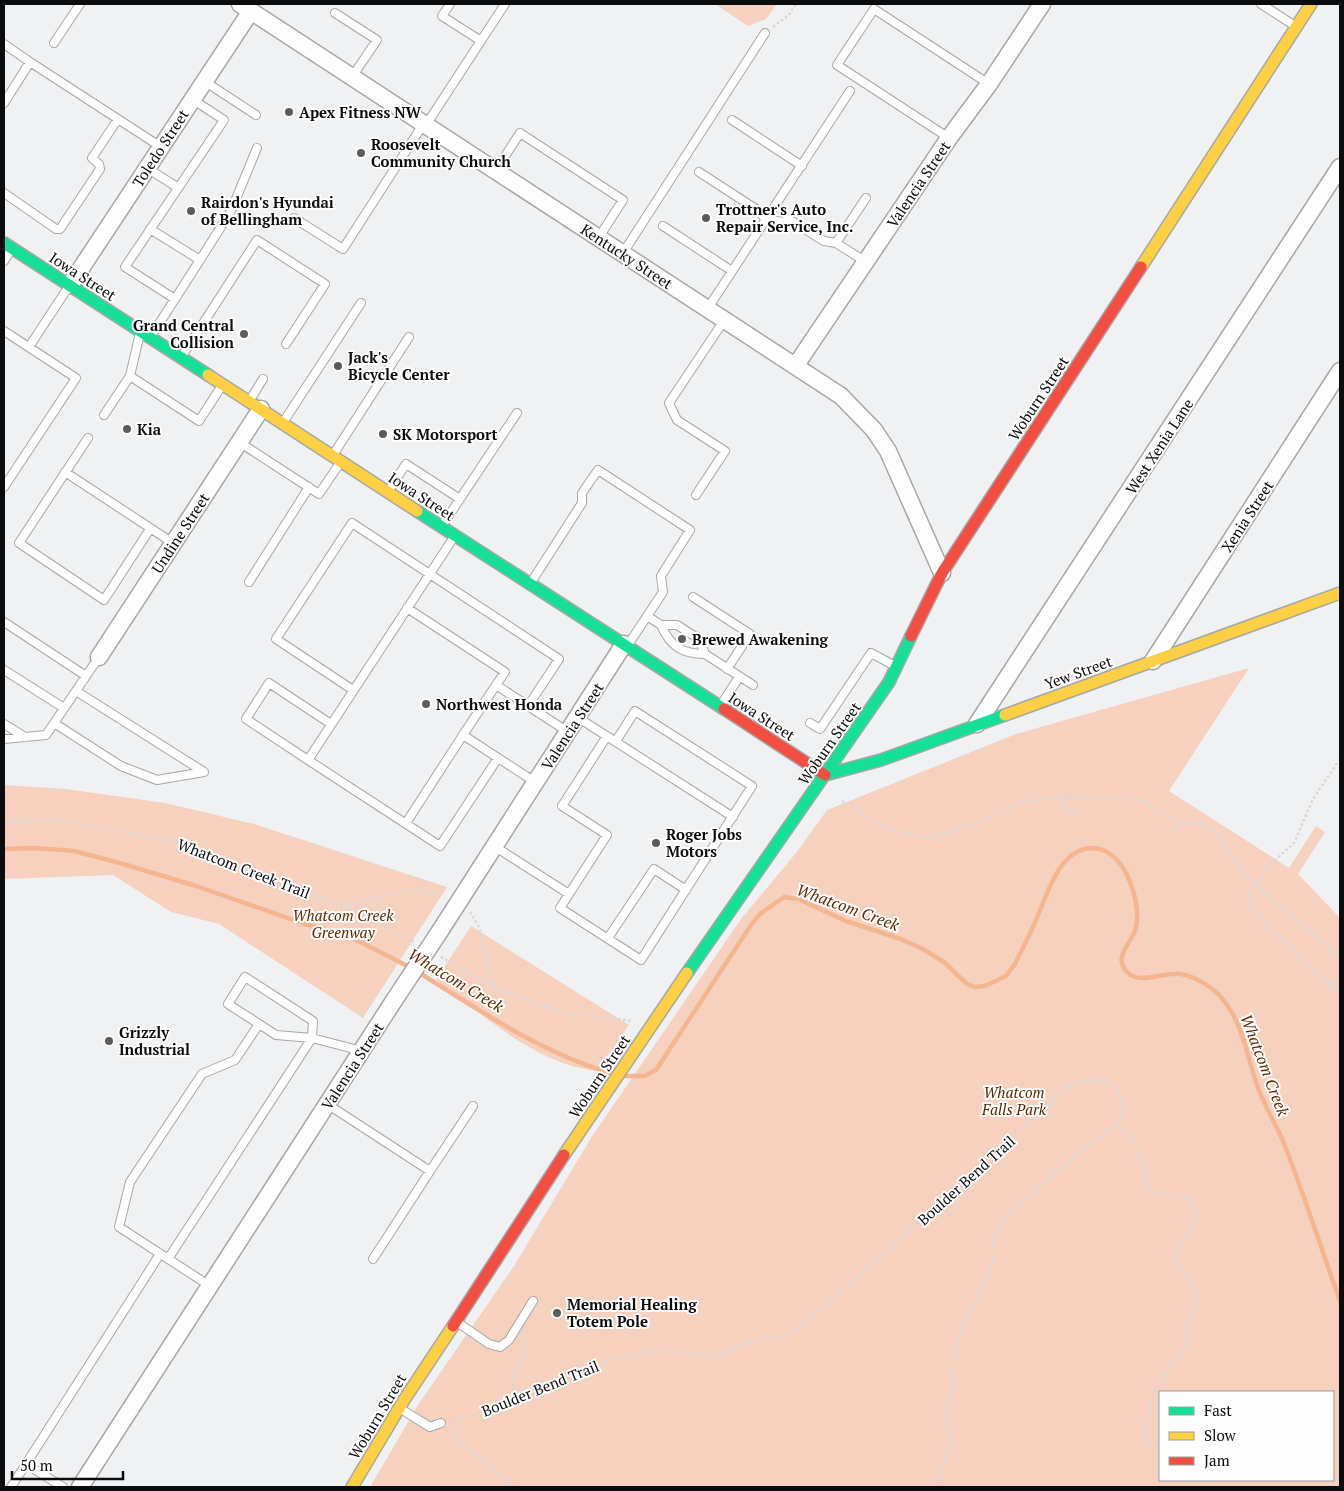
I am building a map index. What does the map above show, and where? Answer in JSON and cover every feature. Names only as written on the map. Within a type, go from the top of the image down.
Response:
[{"type":"main road","name":"Woburn Street","points":[[352,1487],[399,1408],[455,1321],[642,1038],[889,682],[942,573],[1311,4]]},
{"type":"main road","name":"Iowa Street","points":[[8,245],[825,775]]},
{"type":"main road","name":"Yew Street","points":[[825,775],[881,760],[1340,593]]},
{"type":"street","name":"Valencia Street","points":[[796,365],[1042,4]]},
{"type":"street","name":"Kentucky Street","points":[[244,6],[841,396],[874,430],[899,474],[942,573]]},
{"type":"street","name":"Toledo Street","points":[[70,285],[204,81],[244,6]]},
{"type":"street","name":"West Xenia Lane","points":[[977,724],[1340,167]]},
{"type":"street","name":"Xenia Street","points":[[1153,661],[1340,371]]},
{"type":"street","name":"Undine Street","points":[[99,657],[239,442],[255,405]]},
{"type":"street","name":"Valencia Street","points":[[80,1487],[577,717],[626,646]]},
{"type":"lane","points":[[54,44],[80,4]]},
{"type":"lane","points":[[450,4],[442,16],[481,41]]},
{"type":"lane","points":[[294,218],[343,249],[505,4]]},
{"type":"lane","points":[[1261,4],[1296,27]]},
{"type":"lane","points":[[949,138],[837,66],[874,9],[989,84]]},
{"type":"lane","points":[[335,13],[377,40],[352,77]]},
{"type":"lane","points":[[623,253],[765,33]]},
{"type":"lane","points":[[4,44],[161,147]]},
{"type":"lane","points":[[4,103],[30,62]]},
{"type":"lane","points":[[204,81],[256,115]]},
{"type":"lane","points":[[708,308],[850,91]]},
{"type":"lane","points":[[175,299],[125,267],[177,187],[186,178],[224,120],[192,99]]},
{"type":"lane","points":[[4,193],[56,229],[60,229],[100,169],[99,164],[92,158],[118,119]]},
{"type":"lane","points":[[732,120],[802,166]]},
{"type":"lane","points":[[496,170],[520,133],[623,200],[599,237]]},
{"type":"lane","points":[[104,415],[130,376],[145,334],[175,299],[231,211],[257,148]]},
{"type":"lane","points":[[147,168],[177,187]]},
{"type":"lane","points":[[699,172],[759,211],[766,220],[785,222],[788,218],[824,241],[836,243],[866,262]]},
{"type":"lane","points":[[836,243],[866,198]]},
{"type":"lane","points":[[663,226],[732,272]]},
{"type":"lane","points":[[150,228],[200,260]]},
{"type":"lane","points":[[181,357],[257,240],[325,284],[286,344]]},
{"type":"lane","points":[[4,261],[8,245]]},
{"type":"lane","points":[[29,347],[70,285]]},
{"type":"lane","points":[[282,423],[361,303]]},
{"type":"lane","points":[[696,495],[725,451],[677,420],[669,403],[725,319]]},
{"type":"lane","points":[[4,330],[76,378],[4,487]]},
{"type":"lane","points":[[239,442],[319,494],[336,458],[409,337]]},
{"type":"lane","points":[[130,376],[199,421],[222,384]]},
{"type":"lane","points":[[255,405],[263,380]]},
{"type":"lane","points":[[442,527],[517,413]]},
{"type":"lane","points":[[88,438],[19,543],[104,600],[150,529]]},
{"type":"lane","points":[[388,492],[406,464],[460,499]]},
{"type":"lane","points":[[530,584],[582,503],[582,493],[598,470],[690,530],[661,576],[663,592],[626,646]]},
{"type":"lane","points":[[65,472],[173,544]]},
{"type":"lane","points":[[249,582],[309,487]]},
{"type":"lane","points":[[354,690],[276,639],[352,523],[559,659],[528,706]]},
{"type":"lane","points":[[308,760],[455,535]]},
{"type":"lane","points":[[693,597],[750,634],[728,669]]},
{"type":"lane","points":[[406,823],[505,672],[407,608]]},
{"type":"lane","points":[[647,616],[661,625],[677,625],[699,639],[706,654],[753,686]]},
{"type":"lane","points":[[4,622],[86,676]]},
{"type":"lane","points":[[661,625],[667,640],[689,654],[706,654]]},
{"type":"lane","points":[[810,723],[820,729],[871,653],[897,666]]},
{"type":"lane","points":[[4,739],[46,735],[99,657]]},
{"type":"lane","points":[[4,670],[64,708]]},
{"type":"lane","points":[[720,707],[740,677]]},
{"type":"lane","points":[[331,724],[269,683],[246,719],[440,846],[498,758]]},
{"type":"lane","points":[[496,685],[568,732]]},
{"type":"lane","points":[[54,723],[121,766],[157,780],[204,772],[76,691]]},
{"type":"lane","points":[[607,736],[562,806],[607,835],[560,908],[641,960],[752,786],[635,711],[616,741]]},
{"type":"lane","points":[[577,717],[733,817]]},
{"type":"lane","points":[[4,724],[24,737]]},
{"type":"lane","points":[[463,735],[535,782]]},
{"type":"lane","points":[[494,846],[569,894]]},
{"type":"lane","points":[[608,938],[654,869],[686,890]]},
{"type":"lane","points":[[168,1259],[312,1038],[313,1021],[245,978],[228,1004],[276,1035],[312,1038],[362,1051]]},
{"type":"lane","points":[[210,1286],[119,1228],[130,1182],[202,1074],[235,1060],[259,1024]]},
{"type":"lane","points":[[327,1104],[430,1172]]},
{"type":"lane","points":[[372,1259],[473,1106]]},
{"type":"lane","points":[[11,1487],[160,1254]]},
{"type":"lane","points":[[455,1321],[494,1346],[503,1345],[533,1301]]},
{"type":"lane","points":[[399,1408],[430,1427],[441,1423]]},
{"type":"lane","points":[[26,1464],[63,1487]]},
{"type":"path","points":[[765,33],[788,16],[796,4]]},
{"type":"path","points":[[1340,759],[1313,799],[1294,843],[1269,866],[1249,894],[1251,905],[1271,930],[1294,947],[1301,959],[1340,993]]},
{"type":"path","points":[[842,800],[888,829],[925,837],[952,832],[1029,800],[1058,797],[1136,799],[1146,802],[1182,824],[1204,824],[1217,833],[1240,868],[1255,885],[1340,956]]},
{"type":"path","points":[[1058,797],[1066,809],[1080,815]]},
{"type":"path","name":"Whatcom Creek Trail","points":[[4,822],[59,820],[183,843],[283,885],[346,906],[415,943]]},
{"type":"path","points":[[1174,831],[1182,824]]},
{"type":"path","points":[[346,906],[407,890],[440,894]]},
{"type":"path","points":[[468,910],[479,927],[494,986]]},
{"type":"path","points":[[441,957],[494,986],[561,1012],[628,1019],[636,1022]]},
{"type":"path","points":[[1327,983],[1340,982]]},
{"type":"path","name":"Boulder Bend Trail","points":[[441,1423],[486,1411],[526,1391],[573,1372],[622,1357],[667,1351],[716,1357],[751,1342],[794,1333],[1028,1125],[1066,1088],[1087,1079],[1098,1079],[1108,1083],[1118,1091],[1123,1099],[1124,1107],[1117,1125]]},
{"type":"path","points":[[937,1487],[951,1444],[947,1415],[960,1336],[964,1323],[989,1276],[992,1245],[997,1232],[1005,1219],[1058,1170],[1117,1125],[1128,1134],[1140,1158],[1144,1181],[1152,1190],[1161,1195],[1190,1199],[1195,1211],[1191,1234],[1176,1257],[1195,1288],[1198,1302],[1189,1324],[1184,1346],[1152,1396],[1151,1410],[1143,1429],[1144,1441],[1152,1447],[1159,1449]]},
{"type":"path","points":[[513,1332],[526,1341],[527,1348],[526,1356],[513,1376],[512,1384],[514,1388],[526,1391]]},
{"type":"path","points":[[441,1423],[453,1428],[463,1444],[515,1487]]},
{"type":"green space","points":[[715,4],[777,4],[766,19],[748,26]]},
{"type":"green space","name":"Whatcom Falls Park","points":[[1249,668],[1169,791],[1289,868],[1316,826],[1325,832],[1298,874],[1340,918],[1340,1487],[370,1487],[418,1405],[514,1266],[593,1135],[741,919],[796,853],[827,810],[1016,734]]},
{"type":"green space","name":"Whatcom Creek Greenway","points":[[4,785],[66,789],[165,803],[254,824],[447,887],[363,1018],[219,924],[171,912],[113,875],[4,879]]},
{"type":"green space","points":[[471,926],[629,1025],[598,1071],[575,1067],[532,1049],[492,1023],[436,980]]},
{"type":"waterway","name":"Whatcom Creek","points":[[4,849],[35,848],[74,851],[120,863],[196,886],[305,924],[349,936],[411,968]]},
{"type":"waterway","name":"Whatcom Creek","points":[[624,1076],[644,1076],[656,1070],[751,925],[760,914],[784,897],[798,899],[846,921],[898,938],[921,948],[944,962],[967,984],[975,987],[985,986],[1006,976],[1015,964],[1034,926],[1055,876],[1062,865],[1080,851],[1091,848],[1102,850],[1117,860],[1122,867],[1131,884],[1136,904],[1137,923],[1122,956],[1123,967],[1132,976],[1139,978],[1174,974],[1192,977],[1216,992],[1235,1018],[1260,1093],[1291,1161],[1340,1301]]},
{"type":"waterway","name":"Whatcom Creek","points":[[418,972],[535,1042],[559,1054],[610,1073]]},
{"type":"traffic: fast","points":[[4,243],[208,375]]},
{"type":"traffic: fast","points":[[417,511],[724,709]]},
{"type":"traffic: fast","points":[[687,973],[889,682],[911,636]]},
{"type":"traffic: fast","points":[[825,775],[881,760],[1005,715]]},
{"type":"traffic: slow","points":[[1141,267],[1311,4]]},
{"type":"traffic: slow","points":[[208,375],[417,511]]},
{"type":"traffic: slow","points":[[1005,715],[1340,593]]},
{"type":"traffic: slow","points":[[564,1155],[687,973]]},
{"type":"traffic: slow","points":[[352,1487],[404,1400],[453,1326]]},
{"type":"traffic: jam","points":[[911,636],[942,573],[1141,267]]},
{"type":"traffic: jam","points":[[724,709],[825,775]]},
{"type":"traffic: jam","points":[[453,1326],[564,1155]]},
{"type":"place","name":"Apex Fitness NW","points":[[289,112]]},
{"type":"place","name":"Roosevelt Community Church","points":[[361,153]]},
{"type":"place","name":"Rairdon's Hyundai of Bellingham","points":[[191,211]]},
{"type":"place","name":"Trottner's Auto Repair Service, Inc.","points":[[706,218]]},
{"type":"place","name":"Grand Central Collision","points":[[244,334]]},
{"type":"place","name":"Jack's Bicycle Center","points":[[338,366]]},
{"type":"place","name":"Kia","points":[[127,429]]},
{"type":"place","name":"SK Motorsport","points":[[383,434]]},
{"type":"place","name":"Brewed Awakening","points":[[682,639]]},
{"type":"place","name":"Northwest Honda","points":[[426,704]]},
{"type":"place","name":"Roger Jobs Motors","points":[[656,843]]},
{"type":"place","name":"Grizzly Industrial","points":[[109,1041]]},
{"type":"place","name":"Memorial Healing Totem Pole","points":[[557,1313]]}]
